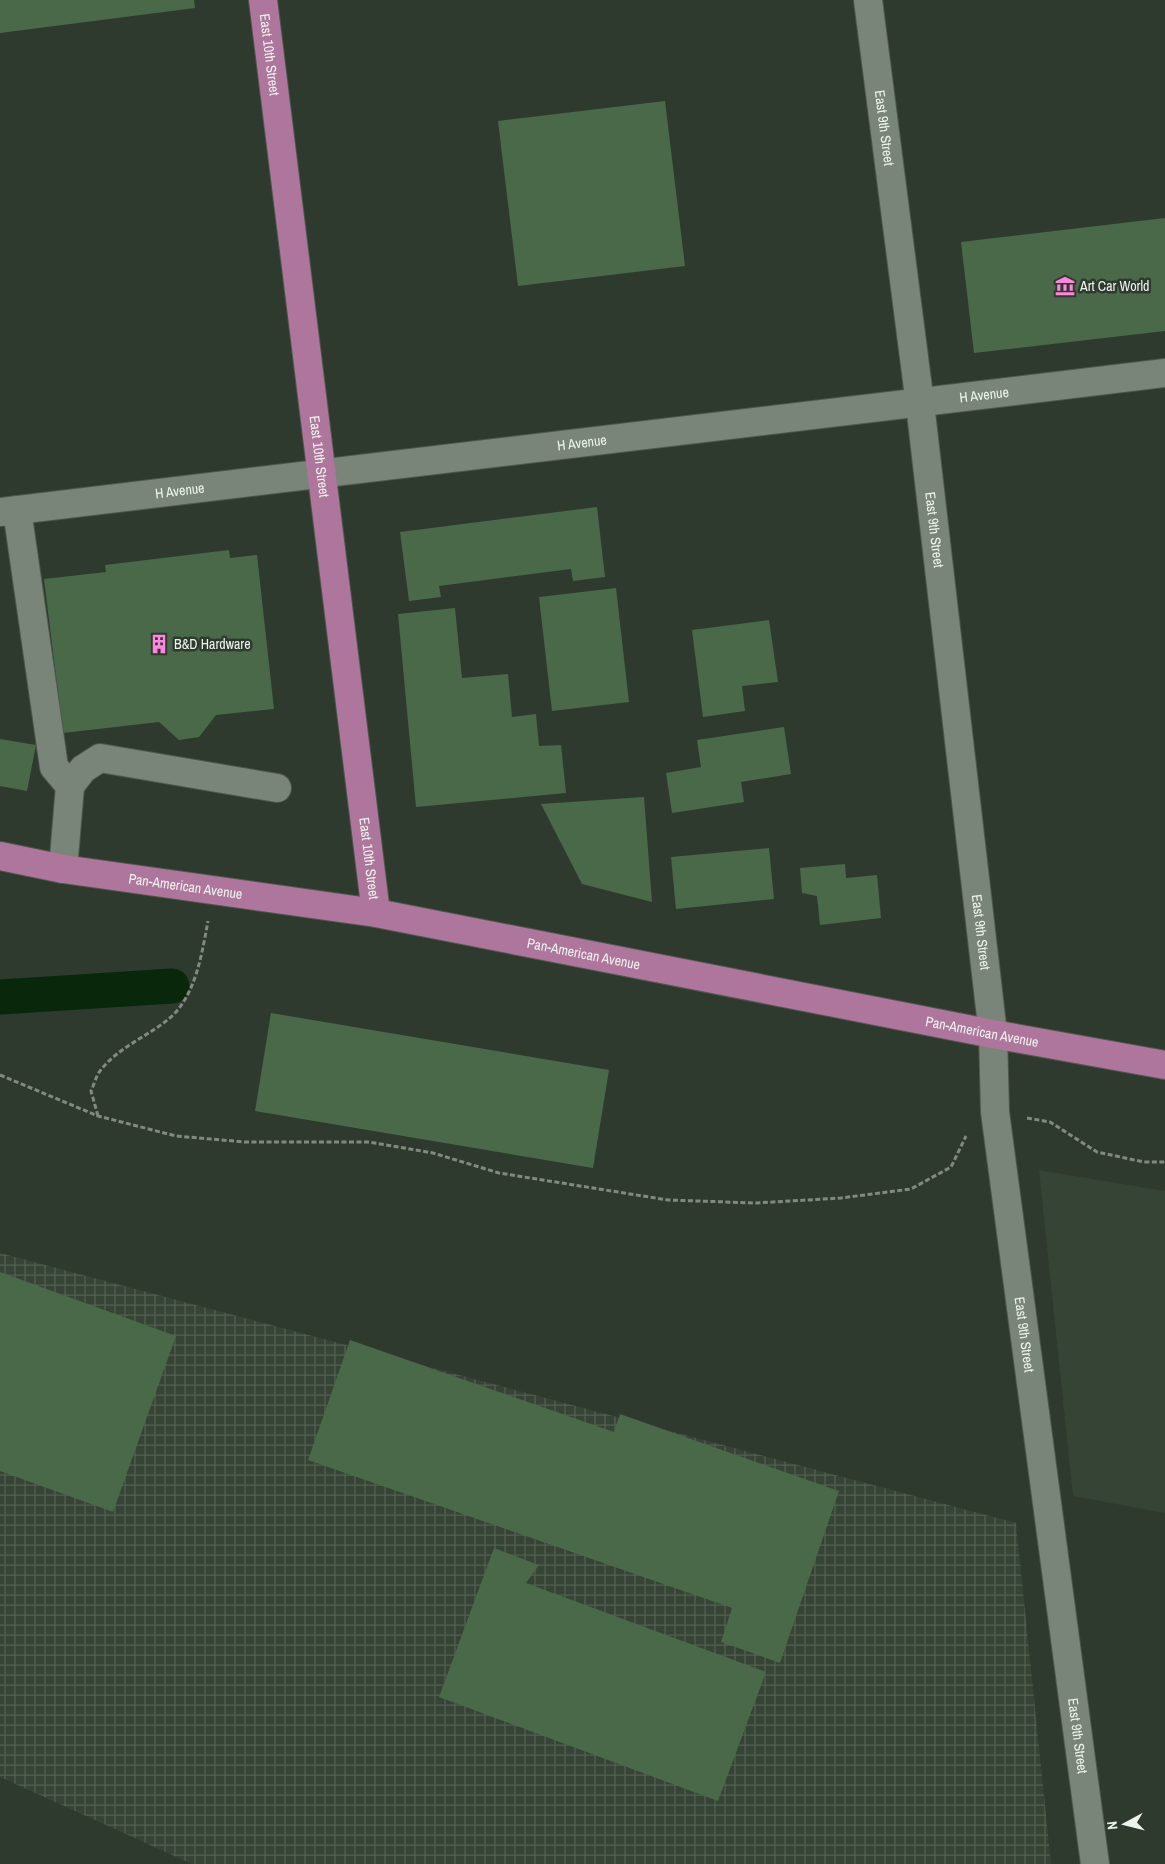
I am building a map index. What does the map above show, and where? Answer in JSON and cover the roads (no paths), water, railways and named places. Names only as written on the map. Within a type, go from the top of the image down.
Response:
[{"type":"main road","name":"East 10th Street","points":[[264,0],[376,913]]},
{"type":"main road","name":"Pan-American Avenue","points":[[0,856],[63,868],[376,913],[993,1034],[1165,1065]]},
{"type":"street","name":"East 9th Street","points":[[868,0],[920,404],[993,1034],[995,1112],[1096,1864]]},
{"type":"street","name":"H Avenue","points":[[8,511],[920,404],[1165,373]]},
{"type":"street","points":[[8,511],[54,767],[70,786]]},
{"type":"street","points":[[63,868],[70,786],[83,769],[100,758],[277,788]]},
{"type":"waterway","points":[[0,997],[172,986]]},
{"type":"place","name":"Art Car World","points":[[1065,286]]},
{"type":"place","name":"B&D Hardware","points":[[159,644]]}]
